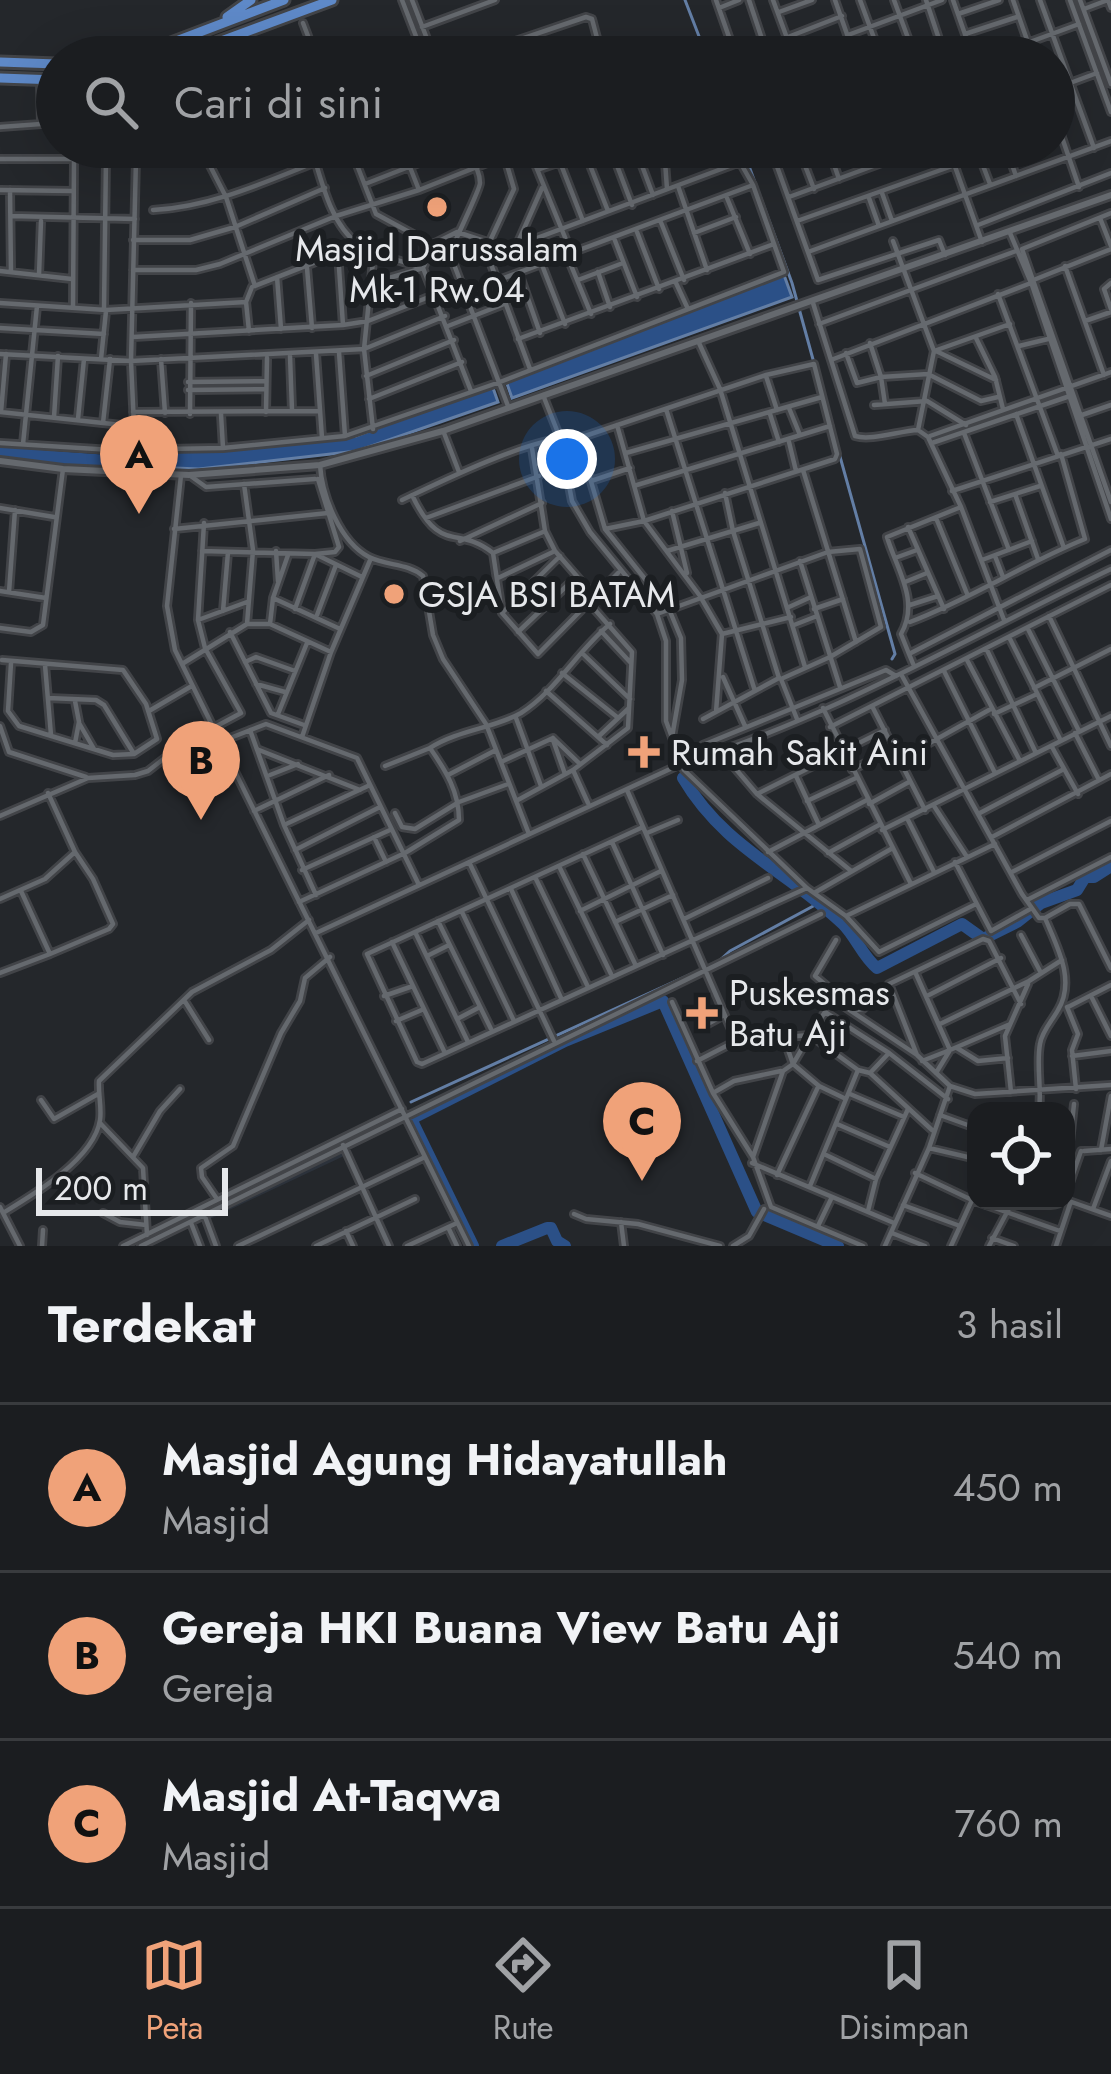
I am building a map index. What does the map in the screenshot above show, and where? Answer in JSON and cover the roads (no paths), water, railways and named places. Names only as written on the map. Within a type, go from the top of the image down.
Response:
[{"type":"highway","points":[[213,27],[250,0]]},
{"type":"highway","points":[[189,36],[282,0]]},
{"type":"highway","points":[[234,36],[332,0]]},
{"type":"highway","points":[[0,62],[36,63]]},
{"type":"highway","points":[[0,78],[36,81]]},
{"type":"street","points":[[282,0],[287,16]]},
{"type":"street","points":[[402,0],[416,36]]},
{"type":"street","points":[[412,0],[426,36]]},
{"type":"street","points":[[422,27],[495,0]]},
{"type":"street","points":[[729,36],[718,4],[739,0]]},
{"type":"street","points":[[749,0],[761,36]]},
{"type":"street","points":[[773,0],[788,36]]},
{"type":"street","points":[[778,12],[812,0]]},
{"type":"street","points":[[835,0],[848,35],[942,0]]},
{"type":"street","points":[[860,0],[873,36]]},
{"type":"street","points":[[894,0],[907,36]]},
{"type":"street","points":[[953,0],[965,34],[1019,16]]},
{"type":"street","points":[[958,14],[999,0]]},
{"type":"street","points":[[1013,0],[1026,36]]},
{"type":"street","points":[[1040,0],[1053,36]]},
{"type":"street","points":[[1070,0],[1111,112]]},
{"type":"street","points":[[1081,0],[1111,84]]},
{"type":"street","points":[[1084,9],[1108,0],[1111,8]]},
{"type":"street","points":[[927,3],[938,36]]},
{"type":"street","points":[[529,36],[586,16],[596,36]]},
{"type":"street","points":[[791,36],[842,16]]},
{"type":"street","points":[[1045,36],[1079,24]]},
{"type":"street","points":[[1075,81],[1097,73]]},
{"type":"street","points":[[1075,99],[1094,148]]},
{"type":"street","points":[[0,127],[36,125]]},
{"type":"street","points":[[1075,156],[1111,140]]},
{"type":"street","points":[[0,159],[36,159]]},
{"type":"street","points":[[73,307],[74,168]]},
{"type":"street","points":[[104,423],[106,168]]},
{"type":"street","points":[[127,471],[134,426],[136,168]]},
{"type":"street","points":[[211,168],[226,197],[255,286]]},
{"type":"street","points":[[153,210],[226,197],[301,168]]},
{"type":"street","points":[[318,168],[336,216],[359,245],[423,268],[471,392]]},
{"type":"street","points":[[357,168],[370,206],[383,220],[450,254],[508,406]]},
{"type":"street","points":[[363,185],[404,168]]},
{"type":"street","points":[[410,168],[419,190]]},
{"type":"street","points":[[133,271],[196,270],[477,168],[480,190],[450,254]]},
{"type":"street","points":[[510,168],[514,189],[486,241],[530,369]]},
{"type":"street","points":[[543,168],[543,188],[591,314]]},
{"type":"street","points":[[562,168],[583,221]]},
{"type":"street","points":[[592,168],[608,212]]},
{"type":"street","points":[[615,168],[632,205]]},
{"type":"street","points":[[643,168],[653,195]]},
{"type":"street","points":[[665,168],[667,190]]},
{"type":"street","points":[[489,256],[724,168]]},
{"type":"street","points":[[0,442],[223,448],[373,429],[781,275],[784,272],[743,168]]},
{"type":"street","points":[[778,168],[816,279],[831,279],[940,240],[945,255]]},
{"type":"street","points":[[806,168],[814,189]]},
{"type":"street","points":[[836,168],[839,178]]},
{"type":"street","points":[[789,197],[866,168]]},
{"type":"street","points":[[797,221],[947,168]]},
{"type":"street","points":[[956,168],[982,242]]},
{"type":"street","points":[[984,168],[990,184]]},
{"type":"street","points":[[1013,168],[1016,176]]},
{"type":"street","points":[[808,252],[1040,168]]},
{"type":"street","points":[[1073,168],[1078,187]]},
{"type":"street","points":[[978,224],[1111,173]]},
{"type":"street","points":[[496,281],[753,185]]},
{"type":"street","points":[[678,186],[707,270]]},
{"type":"street","points":[[134,240],[190,240],[235,227],[325,188]]},
{"type":"street","points":[[513,249],[543,188]]},
{"type":"street","points":[[0,190],[74,191]]},
{"type":"street","points":[[10,190],[11,272]]},
{"type":"street","points":[[882,192],[886,224]]},
{"type":"street","points":[[0,461],[185,475],[320,466],[443,431],[1111,195]]},
{"type":"street","points":[[868,196],[890,232]]},
{"type":"street","points":[[727,197],[750,254]]},
{"type":"street","points":[[831,360],[1111,248],[1106,215],[1098,200]]},
{"type":"street","points":[[1106,215],[1022,247],[1111,518]]},
{"type":"street","points":[[10,216],[135,219]]},
{"type":"street","points":[[694,233],[736,217]]},
{"type":"street","points":[[39,275],[41,218]]},
{"type":"street","points":[[661,220],[688,309]]},
{"type":"street","points":[[636,230],[659,289]]},
{"type":"street","points":[[423,268],[433,244],[457,232],[513,249]]},
{"type":"street","points":[[1010,233],[1033,281]]},
{"type":"street","points":[[614,238],[637,297]]},
{"type":"street","points":[[893,241],[935,351],[996,380]]},
{"type":"street","points":[[518,339],[774,244]]},
{"type":"street","points":[[249,331],[246,302],[255,286],[359,245]]},
{"type":"street","points":[[373,429],[364,349],[374,251]]},
{"type":"street","points":[[819,323],[1018,251]]},
{"type":"street","points":[[338,252],[343,325]]},
{"type":"street","points":[[578,280],[622,263]]},
{"type":"street","points":[[307,265],[312,328]]},
{"type":"street","points":[[542,265],[565,325]]},
{"type":"street","points":[[930,440],[1107,374],[1065,266]]},
{"type":"street","points":[[372,283],[423,268]]},
{"type":"street","points":[[0,272],[73,279]]},
{"type":"street","points":[[598,272],[610,307]]},
{"type":"street","points":[[519,274],[541,333]]},
{"type":"street","points":[[277,277],[281,329]]},
{"type":"street","points":[[825,299],[831,279]]},
{"type":"street","points":[[1084,321],[1111,310],[1104,289],[1111,283]]},
{"type":"street","points":[[910,622],[1087,534],[998,294]]},
{"type":"street","points":[[133,337],[343,325],[368,321],[436,295]]},
{"type":"street","points":[[0,303],[132,310],[246,302]]},
{"type":"street","points":[[190,414],[191,303]]},
{"type":"street","points":[[448,326],[504,304]]},
{"type":"street","points":[[23,444],[37,305]]},
{"type":"street","points":[[809,305],[857,438],[919,430],[930,440],[1004,620]]},
{"type":"street","points":[[134,426],[1,412],[3,354],[131,361],[364,349],[445,316]]},
{"type":"street","points":[[935,351],[1010,324]]},
{"type":"street","points":[[0,328],[104,334]]},
{"type":"street","points":[[976,338],[996,380],[1003,409]]},
{"type":"street","points":[[1019,346],[1052,338]]},
{"type":"street","points":[[366,376],[454,340]]},
{"type":"street","points":[[698,340],[720,389],[805,668]]},
{"type":"street","points":[[870,343],[885,404]]},
{"type":"street","points":[[339,350],[345,436]]},
{"type":"street","points":[[316,351],[322,438]]},
{"type":"street","points":[[919,430],[935,351]]},
{"type":"street","points":[[290,353],[292,410]]},
{"type":"street","points":[[846,353],[857,383],[928,374],[981,401],[998,397]]},
{"type":"street","points":[[266,412],[267,355]]},
{"type":"street","points":[[54,417],[58,356]]},
{"type":"street","points":[[78,419],[84,357]]},
{"type":"street","points":[[161,359],[165,413]]},
{"type":"street","points":[[369,399],[462,362]]},
{"type":"street","points":[[402,500],[459,472],[560,438],[582,437],[720,389],[813,363],[836,458],[605,529]]},
{"type":"street","points":[[766,375],[779,442]]},
{"type":"street","points":[[188,382],[266,385]]},
{"type":"street","points":[[188,390],[266,385]]},
{"type":"street","points":[[543,395],[560,438],[572,501],[620,571],[657,614],[666,641],[663,703],[682,767],[690,778],[805,891],[847,916],[879,952],[976,904]]},
{"type":"street","points":[[930,440],[1070,396]]},
{"type":"street","points":[[1070,396],[1111,502]]},
{"type":"street","points":[[624,453],[822,397]]},
{"type":"street","points":[[874,405],[926,401],[966,424]]},
{"type":"street","points":[[1080,416],[1111,405]]},
{"type":"street","points":[[789,408],[800,435]]},
{"type":"street","points":[[666,409],[755,691]]},
{"type":"street","points":[[133,412],[319,411]]},
{"type":"street","points":[[221,414],[223,448]]},
{"type":"street","points":[[1016,414],[1064,548]]},
{"type":"street","points":[[616,425],[644,520],[722,634],[716,712]]},
{"type":"street","points":[[637,485],[830,426]]},
{"type":"street","points":[[443,431],[459,472]]},
{"type":"street","points":[[964,433],[1009,550]]},
{"type":"street","points":[[582,437],[580,444],[605,529],[670,609],[682,651],[672,738]]},
{"type":"street","points":[[952,490],[1111,439]]},
{"type":"street","points":[[788,440],[856,642]]},
{"type":"street","points":[[532,448],[545,531],[595,597]]},
{"type":"street","points":[[202,550],[315,554],[338,549],[319,479],[320,466]]},
{"type":"street","points":[[591,481],[630,468]]},
{"type":"street","points":[[0,628],[31,632],[43,625],[63,469]]},
{"type":"street","points":[[1102,476],[1111,473]]},
{"type":"street","points":[[185,475],[206,487],[319,479]]},
{"type":"street","points":[[185,475],[174,529],[167,622],[182,664],[469,1246]]},
{"type":"street","points":[[424,519],[539,476]]},
{"type":"street","points":[[319,479],[342,530],[356,548],[371,558],[414,569],[423,577],[433,634],[486,724],[529,834]]},
{"type":"street","points":[[244,484],[253,550],[247,624]]},
{"type":"street","points":[[990,502],[1040,486]]},
{"type":"street","points":[[703,719],[778,678],[725,493]]},
{"type":"street","points":[[1015,494],[1039,559]]},
{"type":"street","points":[[412,495],[424,519],[444,537],[482,545],[493,553],[502,613],[538,654],[620,571]]},
{"type":"street","points":[[458,542],[542,503]]},
{"type":"street","points":[[914,666],[902,634],[910,622],[910,605],[886,537],[961,507]]},
{"type":"street","points":[[0,508],[56,517]]},
{"type":"street","points":[[9,592],[15,510]]},
{"type":"street","points":[[672,511],[688,579]]},
{"type":"street","points":[[174,529],[328,513]]},
{"type":"street","points":[[935,517],[968,596]]},
{"type":"street","points":[[667,550],[759,523]]},
{"type":"street","points":[[0,816],[88,778],[148,771],[188,740],[241,713],[205,648],[198,620],[204,524]]},
{"type":"street","points":[[908,527],[944,609]]},
{"type":"street","points":[[493,553],[545,531]]},
{"type":"street","points":[[982,560],[1032,542]]},
{"type":"street","points":[[657,614],[828,552],[854,547],[864,554],[881,628],[781,679],[797,719]]},
{"type":"street","points":[[895,558],[917,550]]},
{"type":"street","points":[[909,654],[1111,550]]},
{"type":"street","points":[[275,551],[278,584]]},
{"type":"street","points":[[223,611],[228,552]]},
{"type":"street","points":[[270,624],[273,598],[289,552]]},
{"type":"street","points":[[315,554],[362,577]]},
{"type":"street","points":[[295,609],[315,554]]},
{"type":"street","points":[[498,578],[558,554]]},
{"type":"street","points":[[502,613],[558,554]]},
{"type":"street","points":[[995,556],[1003,577]]},
{"type":"street","points":[[302,737],[371,558]]},
{"type":"street","points":[[800,561],[840,687]]},
{"type":"street","points":[[316,618],[336,565]]},
{"type":"street","points":[[316,933],[589,805],[898,675],[1111,568]]},
{"type":"street","points":[[905,582],[927,573]]},
{"type":"street","points":[[518,632],[577,576]]},
{"type":"street","points":[[830,727],[1111,585]]},
{"type":"street","points":[[0,591],[46,598]]},
{"type":"street","points":[[910,605],[938,596]]},
{"type":"street","points":[[788,607],[811,597]]},
{"type":"street","points":[[273,598],[340,629]]},
{"type":"street","points":[[722,634],[792,621],[843,599]]},
{"type":"street","points":[[198,620],[247,602]]},
{"type":"street","points":[[516,801],[569,772],[626,731],[630,648],[589,603]]},
{"type":"street","points":[[1049,616],[1111,746]]},
{"type":"street","points":[[182,664],[247,624],[270,624],[331,652]]},
{"type":"street","points":[[385,766],[516,716],[610,624]]},
{"type":"street","points":[[1027,627],[1100,780]]},
{"type":"street","points":[[602,631],[632,664]]},
{"type":"street","points":[[230,632],[271,713],[306,726]]},
{"type":"street","points":[[1009,637],[1060,740]]},
{"type":"street","points":[[278,714],[307,644]]},
{"type":"street","points":[[986,648],[1036,753]]},
{"type":"street","points":[[899,760],[1111,650]]},
{"type":"street","points":[[582,653],[630,699]]},
{"type":"street","points":[[245,662],[256,657],[295,671]]},
{"type":"street","points":[[966,658],[1020,761]]},
{"type":"street","points":[[2,660],[123,670],[149,711],[157,739],[134,754],[112,754],[19,726],[11,719],[11,663]]},
{"type":"street","points":[[45,665],[50,735]]},
{"type":"street","points":[[943,669],[995,773]]},
{"type":"street","points":[[700,758],[697,752],[703,745],[745,726],[886,670],[898,675],[1032,909],[1042,918],[1062,960],[1063,1008],[1040,1044],[1040,1102]]},
{"type":"street","points":[[562,673],[617,717]]},
{"type":"street","points":[[722,673],[745,726]]},
{"type":"street","points":[[256,684],[286,692]]},
{"type":"street","points":[[149,711],[192,686]]},
{"type":"street","points":[[546,691],[607,745]]},
{"type":"street","points":[[49,698],[104,705],[134,754]]},
{"type":"street","points":[[74,699],[79,722],[94,749]]},
{"type":"street","points":[[872,706],[925,810]]},
{"type":"street","points":[[598,737],[629,708]]},
{"type":"street","points":[[823,708],[910,884]]},
{"type":"street","points":[[516,716],[542,786]]},
{"type":"street","points":[[828,853],[934,806],[1111,716]]},
{"type":"street","points":[[75,743],[79,722]]},
{"type":"street","points":[[220,742],[266,724],[357,758],[419,885]]},
{"type":"street","points":[[0,726],[9,752],[88,778]]},
{"type":"street","points":[[250,730],[284,825],[316,895]]},
{"type":"street","points":[[758,794],[885,730]]},
{"type":"street","points":[[553,738],[581,764]]},
{"type":"street","points":[[501,762],[553,738]]},
{"type":"street","points":[[553,738],[589,805]]},
{"type":"street","points":[[1052,746],[1078,794]]},
{"type":"street","points":[[299,902],[405,853],[460,820],[459,802],[430,748]]},
{"type":"street","points":[[852,770],[894,748]]},
{"type":"street","points":[[258,750],[360,790]]},
{"type":"street","points":[[448,776],[496,751]]},
{"type":"street","points":[[721,751],[758,794],[850,870]]},
{"type":"street","points":[[268,776],[298,764]]},
{"type":"street","points":[[979,814],[1064,769]]},
{"type":"street","points":[[847,916],[967,857],[1111,774]]},
{"type":"street","points":[[257,809],[328,776]]},
{"type":"street","points":[[796,776],[819,825]]},
{"type":"street","points":[[807,801],[856,778]]},
{"type":"street","points":[[768,853],[909,782]]},
{"type":"street","points":[[395,813],[410,831],[459,802],[508,784]]},
{"type":"street","points":[[284,825],[370,785]]},
{"type":"street","points":[[627,790],[736,1041]]},
{"type":"street","points":[[0,974],[113,924],[48,793]]},
{"type":"street","points":[[934,806],[967,857]]},
{"type":"street","points":[[295,850],[378,808]]},
{"type":"street","points":[[907,818],[934,872]]},
{"type":"street","points":[[678,820],[583,854],[366,956],[418,1064],[891,849]]},
{"type":"street","points":[[1012,872],[1108,823],[1111,836]]},
{"type":"street","points":[[302,870],[390,830]]},
{"type":"street","points":[[374,837],[386,862]]},
{"type":"street","points":[[612,842],[663,955]]},
{"type":"street","points":[[0,899],[45,879],[75,852]]},
{"type":"street","points":[[583,854],[636,966]]},
{"type":"street","points":[[1027,900],[1111,857]]},
{"type":"street","points":[[469,861],[553,1038]]},
{"type":"street","points":[[955,862],[992,932],[1032,909]]},
{"type":"street","points":[[559,866],[612,976]]},
{"type":"street","points":[[580,911],[662,870]]},
{"type":"street","points":[[535,878],[588,987]]},
{"type":"street","points":[[684,919],[768,878]]},
{"type":"street","points":[[512,890],[561,998]]},
{"type":"street","points":[[21,891],[50,954]]},
{"type":"street","points":[[615,922],[673,895]]},
{"type":"street","points":[[1042,918],[1079,904],[1111,968]]},
{"type":"street","points":[[461,911],[514,1021]]},
{"type":"street","points":[[141,1246],[217,1199],[821,914]]},
{"type":"street","points":[[20,1246],[1,1210],[69,1167],[87,1146],[100,1123],[98,1094],[103,1076],[184,1000],[221,974],[271,950],[309,920]]},
{"type":"street","points":[[438,922],[492,1032]]},
{"type":"street","points":[[416,932],[468,1042]]},
{"type":"street","points":[[1021,935],[1041,973]]},
{"type":"street","points":[[825,987],[858,1010],[890,985],[982,939],[1001,958],[1022,1004]]},
{"type":"street","points":[[836,940],[814,974],[836,1001],[920,1058],[950,1086],[975,1094],[1111,1084]]},
{"type":"street","points":[[392,942],[445,1053]]},
{"type":"street","points":[[427,956],[449,945]]},
{"type":"street","points":[[217,1199],[201,1168],[233,1145],[281,1033],[300,1001],[305,978],[330,957]]},
{"type":"street","points":[[927,996],[1001,958]]},
{"type":"street","points":[[940,1024],[1062,960]]},
{"type":"street","points":[[916,974],[952,1048],[978,1061],[1008,1058]]},
{"type":"street","points":[[1012,1092],[1008,1025],[1029,981]]},
{"type":"street","points":[[890,985],[920,1058]]},
{"type":"street","points":[[1063,1008],[1111,985]]},
{"type":"street","points":[[384,996],[413,986]]},
{"type":"street","points":[[1091,996],[1111,1036]]},
{"type":"street","points":[[184,1000],[209,1040]]},
{"type":"street","points":[[672,1002],[713,1094],[753,1160],[774,1210],[862,1246]]},
{"type":"street","points":[[457,1019],[480,1007]]},
{"type":"street","points":[[1063,1008],[1088,1053]]},
{"type":"street","points":[[396,1022],[424,1009]]},
{"type":"street","points":[[713,1094],[734,1081],[783,1071],[794,1064],[821,1015],[828,1013],[948,1100]]},
{"type":"street","points":[[704,1026],[724,1015]]},
{"type":"street","points":[[920,1058],[1008,1025]]},
{"type":"street","points":[[1076,1089],[1072,1057],[1078,1034]]},
{"type":"street","points":[[697,1061],[736,1041],[810,1036],[858,1070],[870,1073],[932,1130]]},
{"type":"street","points":[[784,1039],[794,1064],[819,1086],[904,1117]]},
{"type":"street","points":[[935,1073],[952,1048]]},
{"type":"street","points":[[1072,1057],[1111,1051]]},
{"type":"street","points":[[870,1073],[889,1053]]},
{"type":"street","points":[[809,1186],[858,1070]]},
{"type":"street","points":[[753,1160],[783,1071]]},
{"type":"street","points":[[777,1175],[819,1086]]},
{"type":"street","points":[[885,1246],[950,1086]]},
{"type":"street","points":[[133,1156],[160,1111],[180,1089]]},
{"type":"street","points":[[41,1100],[54,1119],[98,1094]]},
{"type":"street","points":[[1101,1150],[1111,1096]]},
{"type":"street","points":[[868,1211],[908,1109]]},
{"type":"street","points":[[123,1246],[204,1214],[404,1112]]},
{"type":"street","points":[[940,1115],[967,1125]]},
{"type":"street","points":[[100,1123],[133,1156],[145,1176],[147,1235]]},
{"type":"street","points":[[837,1124],[890,1147]]},
{"type":"street","points":[[343,1145],[389,1246]]},
{"type":"street","points":[[928,1148],[967,1158]]},
{"type":"street","points":[[1075,1151],[1111,1149]]},
{"type":"street","points":[[1075,1172],[1081,1151]]},
{"type":"street","points":[[824,1154],[877,1179]]},
{"type":"street","points":[[238,1246],[425,1156]]},
{"type":"street","points":[[753,1160],[777,1175],[894,1223]]},
{"type":"street","points":[[1093,1209],[1111,1161]]},
{"type":"street","points":[[915,1173],[967,1198]]},
{"type":"street","points":[[818,1226],[831,1197]]},
{"type":"street","points":[[316,1246],[415,1199]]},
{"type":"street","points":[[1075,1203],[1111,1216]]},
{"type":"street","points":[[903,1205],[960,1226]]},
{"type":"street","points":[[951,1246],[967,1210]]},
{"type":"street","points":[[1001,1210],[1060,1231]]},
{"type":"street","points":[[1057,1245],[1065,1210]]},
{"type":"street","points":[[989,1246],[1007,1212]]},
{"type":"street","points":[[104,1213],[120,1222],[146,1225]]},
{"type":"street","points":[[733,1246],[748,1236],[763,1213]]},
{"type":"street","points":[[204,1214],[216,1246]]},
{"type":"street","points":[[574,1214],[720,1246]]},
{"type":"street","points":[[190,1220],[200,1246]]},
{"type":"street","points":[[622,1222],[624,1246]]},
{"type":"street","points":[[407,1246],[457,1223]]},
{"type":"street","points":[[448,1227],[457,1246]]},
{"type":"street","points":[[42,1246],[43,1230]]},
{"type":"street","points":[[163,1230],[169,1246]]},
{"type":"street","points":[[346,1231],[353,1246]]},
{"type":"street","points":[[892,1233],[925,1246]]},
{"type":"street","points":[[992,1238],[1013,1246]]},
{"type":"water","points":[[784,275],[792,297],[512,398],[506,381]]},
{"type":"water","points":[[492,385],[498,402],[357,451],[199,469],[127,466],[128,452],[218,450],[356,436]]},
{"type":"waterway","points":[[685,0],[699,36]]},
{"type":"waterway","points":[[750,168],[792,283],[814,363]]},
{"type":"waterway","points":[[0,453],[136,463]]},
{"type":"waterway","points":[[839,453],[895,654],[892,659]]},
{"type":"waterway","points":[[683,778],[718,823],[843,924],[877,968],[962,924],[983,939],[1041,903],[1077,890],[1085,877],[1111,866]]},
{"type":"waterway","points":[[720,960],[817,904]]},
{"type":"waterway","points":[[411,1102],[691,974]]},
{"type":"waterway","points":[[473,1246],[411,1119],[565,1041],[663,1001],[757,1212],[838,1246]]},
{"type":"waterway","points":[[502,1246],[547,1228],[565,1246]]},
{"type":"place","name":"Masjid Darussalam Mk-1 Rw.04","points":[[437,207]]},
{"type":"place","name":"Masjid Agung Hidayatullah","points":[[139,514]]},
{"type":"place","name":"GSJA BSI BATAM","points":[[394,594]]},
{"type":"place","name":"Rumah Sakit Aini","points":[[644,752]]},
{"type":"place","name":"Gereja HKI Buana View Batu Aji","points":[[201,820]]},
{"type":"place","name":"Puskesmas Batu Aji","points":[[702,1013]]},
{"type":"place","name":"Masjid At-Taqwa","points":[[642,1181]]}]
